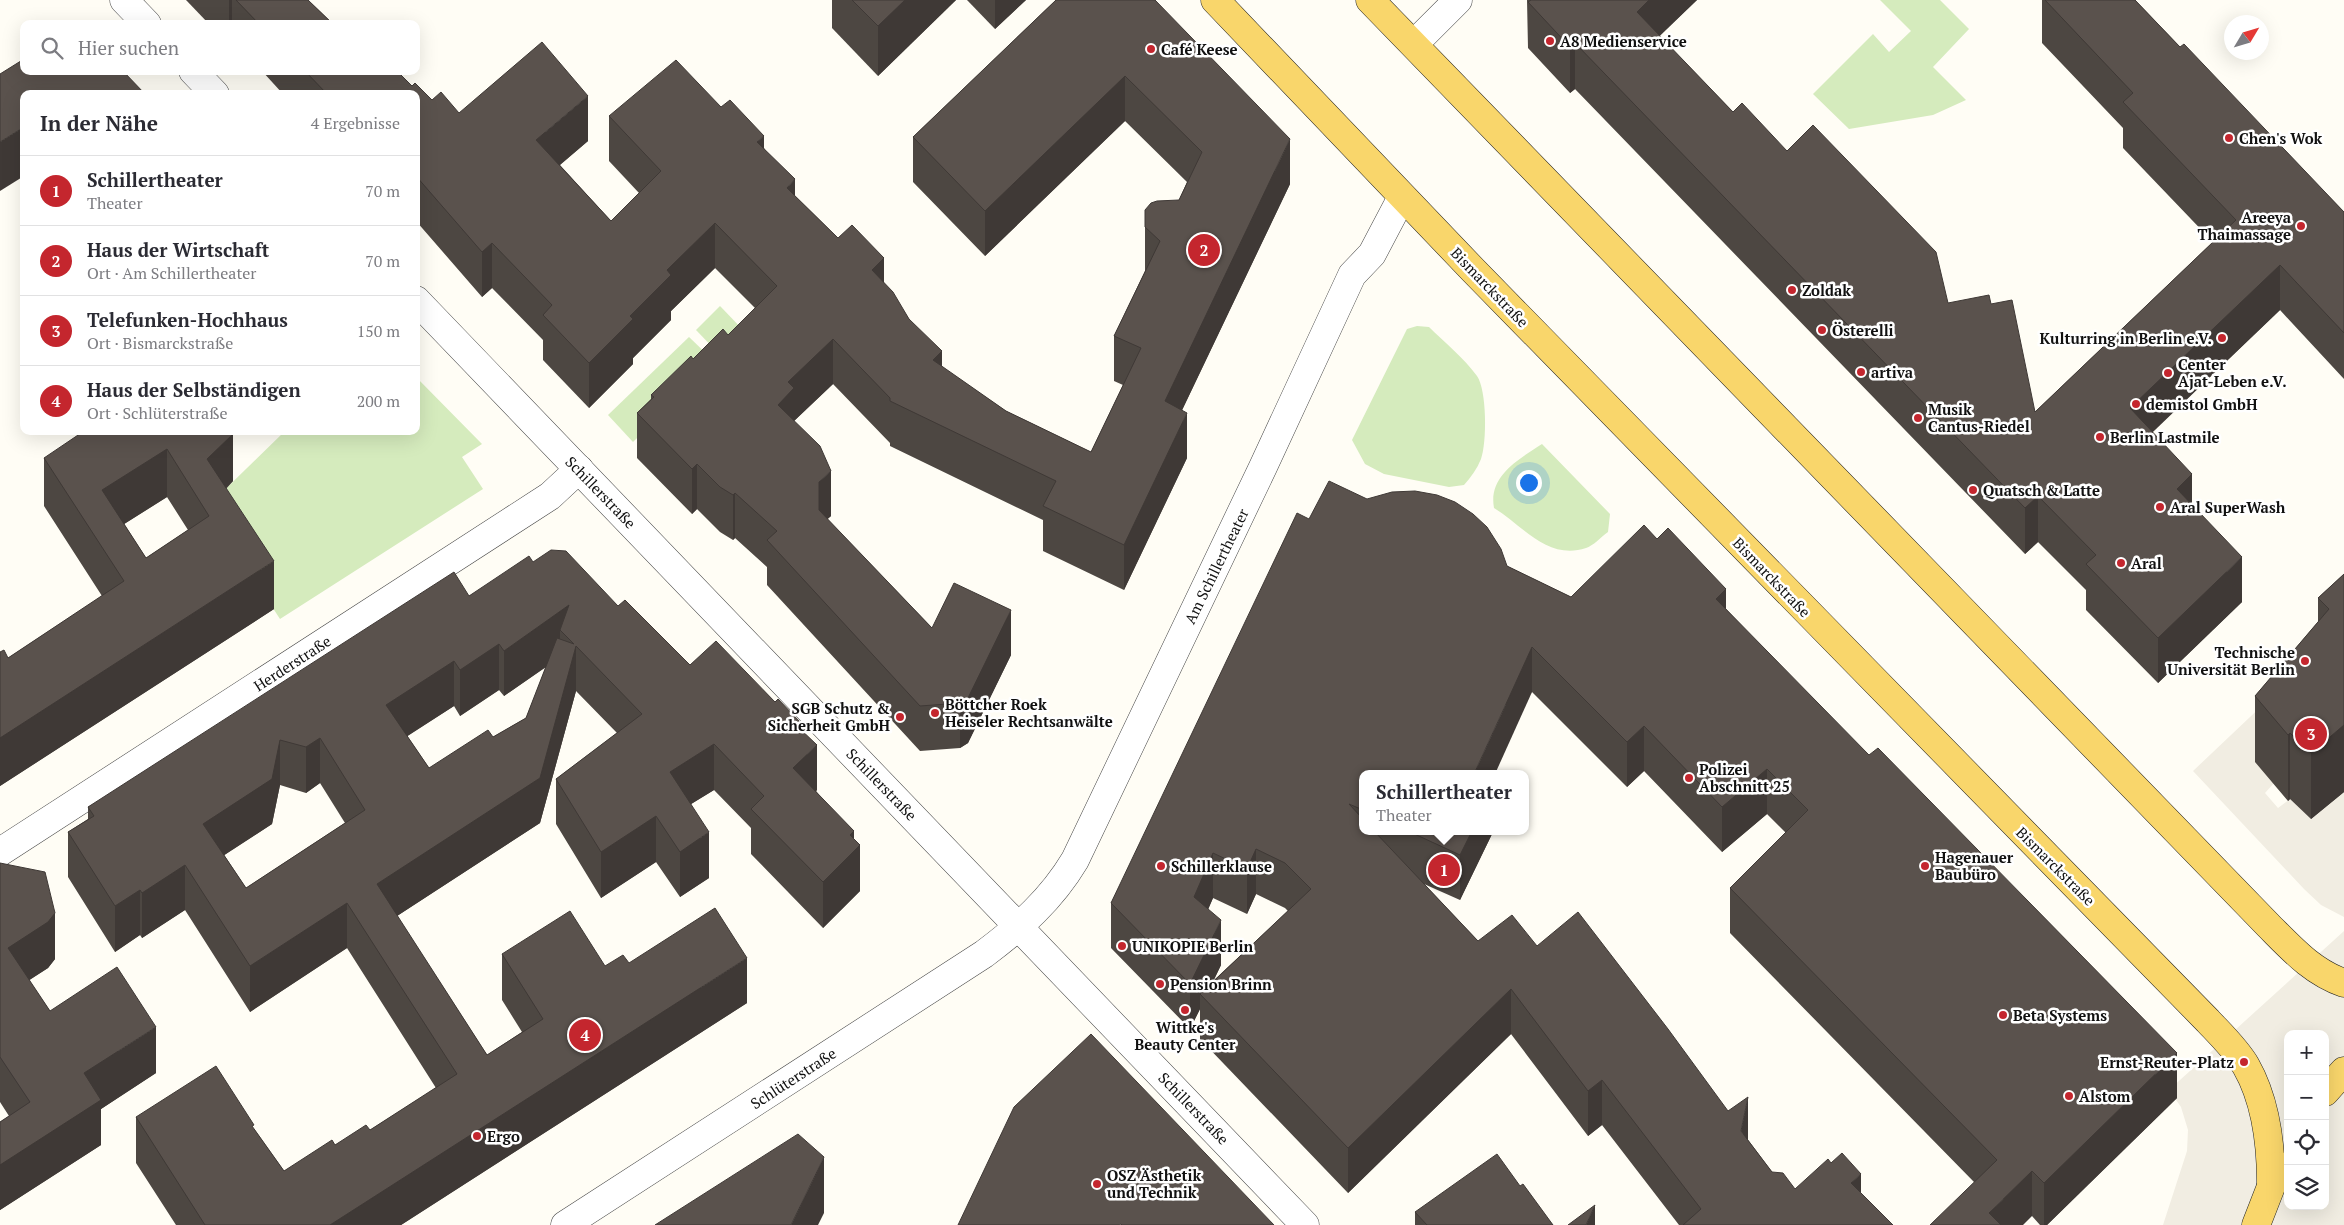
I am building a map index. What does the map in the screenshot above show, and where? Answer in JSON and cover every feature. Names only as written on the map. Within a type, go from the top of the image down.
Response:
[{"type":"main road","name":"Bismarckstraße","points":[[1215,0],[1402,197],[1897,705],[2199,1010],[2246,1066],[2261,1102],[2268,1138],[2271,1183]]},
{"type":"main road","points":[[1370,0],[2268,925],[2313,968],[2344,983]]},
{"type":"main road","points":[[2329,1088],[2344,1071]]},
{"type":"main road","points":[[2256,1225],[2284,1154]]},
{"type":"street","points":[[124,0],[143,20]]},
{"type":"street","points":[[1414,44],[1458,0]]},
{"type":"street","points":[[197,75],[211,90]]},
{"type":"street","name":"Am Schillertheater","points":[[1019,927],[1061,883],[1075,860],[1263,467],[1352,275],[1372,254],[1402,197]]},
{"type":"street","name":"Schillerstraße","points":[[420,304],[1306,1225]]},
{"type":"street","name":"Herderstraße","points":[[0,852],[550,496],[579,469]]},
{"type":"street","name":"Schlüterstraße","points":[[565,1225],[984,954],[1019,927]]},
{"type":"green space","points":[[1880,0],[1940,0],[1969,29],[1933,67],[1966,100],[1933,115],[1849,129],[1813,94],[1873,34],[1889,52],[1911,31]]},
{"type":"green space","points":[[720,306],[745,332],[721,356],[696,330]]},
{"type":"green space","points":[[1417,326],[1429,327],[1467,363],[1477,376],[1483,393],[1485,417],[1483,451],[1478,466],[1464,485],[1449,487],[1384,474],[1365,464],[1352,440],[1407,329]]},
{"type":"green space","points":[[689,337],[715,362],[633,442],[608,415]]},
{"type":"green space","points":[[420,381],[482,444],[462,457],[483,489],[280,619],[207,507],[281,435],[420,435]]},
{"type":"green space","points":[[1542,444],[1610,514],[1608,532],[1589,547],[1572,551],[1548,546],[1525,532],[1494,508],[1493,497],[1500,478],[1515,462]]},
{"type":"shaded area","points":[[2344,628],[2256,762],[2274,783],[2265,793],[2278,808],[2290,799],[2311,819],[2344,792],[2344,917],[2321,905],[2304,889],[2193,771]]},
{"type":"shaded area","name":"Ernst-Reuter-Platz","points":[[2344,931],[2344,1225],[2163,1225],[2187,1151],[2188,1130],[2181,1107],[2169,1090]]},
{"type":"building","points":[[236,0],[308,0],[329,20],[255,20]]},
{"type":"building","points":[[852,0],[905,0],[878,26]]},
{"type":"building","points":[[1056,0],[1155,0],[1290,139],[1165,401],[1187,413],[1124,545],[1043,506],[1056,481],[890,401],[890,398],[833,339],[788,382],[794,388],[778,405],[820,446],[831,471],[819,482],[819,510],[932,628],[954,583],[1011,610],[968,698],[960,703],[920,706],[767,540],[777,531],[735,493],[733,495],[720,487],[697,464],[692,469],[637,413],[654,397],[651,395],[691,356],[693,359],[723,329],[728,335],[777,286],[715,223],[667,270],[671,275],[630,316],[633,319],[589,363],[543,315],[552,305],[492,243],[482,252],[420,181],[420,90],[323,90],[309,75],[401,75],[412,86],[415,83],[432,100],[441,92],[459,113],[542,42],[588,96],[536,140],[611,221],[661,171],[609,116],[676,60],[721,107],[730,100],[764,136],[757,142],[795,179],[787,188],[838,238],[852,225],[884,258],[872,270],[893,292],[909,319],[942,351],[933,360],[1006,411],[1091,452],[1141,348],[1114,336],[1160,241],[1145,227],[1145,210],[1151,203],[1157,201],[1179,200],[1202,152],[1125,76],[985,211],[913,137]]},
{"type":"building","points":[[1531,0],[1649,0],[1637,12],[1733,112],[1742,103],[1787,151],[1813,125],[1936,252],[1948,303],[1989,295],[1991,304],[2012,300],[2035,412],[2236,220],[2123,102],[2133,93],[2045,0],[2135,0],[2180,47],[2184,44],[2344,212],[2344,333],[2280,265],[2130,408],[2192,474],[2177,489],[2242,557],[2158,638],[2086,564],[2096,555],[2038,496],[2025,508],[1575,43],[1570,47],[1528,2]]},
{"type":"building","points":[[20,62],[20,75],[127,75],[141,90],[20,90],[20,130],[0,142],[0,74]]},
{"type":"building","points":[[78,435],[232,435],[207,459],[274,561],[0,738],[0,652],[4,650],[8,658],[124,581],[44,458]],"holes":[[[167,449],[209,516],[146,558],[102,490]]]},
{"type":"building","points":[[1329,481],[1367,499],[1392,492],[1415,491],[1437,495],[1455,502],[1473,514],[1487,527],[1501,549],[1507,566],[1571,597],[1644,525],[1657,539],[1668,528],[1726,589],[1716,599],[1869,755],[1878,748],[2177,1053],[2044,1183],[2032,1171],[1989,1213],[2001,1225],[1930,1225],[1997,1160],[1730,888],[1808,810],[1767,769],[1722,807],[1644,726],[1627,742],[1532,647],[1476,770],[1359,770],[1359,808],[1349,804],[1359,815],[1359,835],[1378,835],[1478,941],[1512,915],[1537,946],[1578,912],[1728,1111],[1748,1097],[1741,1131],[1772,1172],[1783,1173],[1795,1189],[1828,1159],[1831,1163],[1842,1153],[1861,1174],[1851,1183],[1893,1225],[1683,1225],[1701,1209],[1602,1080],[1588,1091],[1511,989],[1348,1148],[1200,994],[1311,889],[1285,863],[1256,849],[1247,869],[1213,853],[1194,897],[1221,920],[1190,984],[1111,903],[1297,513],[1309,519]]},
{"type":"building","points":[[551,550],[566,551],[618,606],[625,600],[690,665],[716,641],[775,702],[778,699],[800,722],[796,725],[817,745],[793,768],[854,831],[850,835],[860,845],[823,882],[751,809],[764,796],[714,744],[670,772],[709,832],[680,852],[656,816],[601,852],[556,779],[642,714],[576,646],[540,778],[377,884],[487,1055],[543,1019],[502,954],[570,911],[605,966],[623,955],[629,963],[715,908],[747,958],[330,1225],[205,1225],[136,1117],[216,1066],[254,1125],[252,1126],[284,1171],[332,1140],[335,1145],[366,1125],[370,1130],[457,1074],[347,903],[250,966],[185,865],[142,893],[140,890],[115,906],[68,832],[94,816],[88,807],[454,572],[469,596],[529,556],[533,562]],"holes":[[[569,605],[560,630],[574,644],[557,638],[526,718],[493,737],[488,730],[429,768],[386,705],[454,661],[460,670],[499,644],[504,651]],[[320,738],[365,810],[246,888],[203,824],[272,779],[280,740],[306,747]]]},
{"type":"building","points":[[2344,574],[2344,725],[2311,753],[2290,733],[2288,735],[2255,696],[2329,609],[2318,598]]},
{"type":"building","points":[[1417,835],[1470,835],[1460,855]]},
{"type":"building","points":[[0,863],[45,872],[55,913],[48,922],[8,948],[50,1011],[117,967],[156,1027],[84,1073],[101,1100],[0,1165],[0,1122],[30,1102],[0,1057]]},
{"type":"building","name":"OSZ Ästhetik und Technik","points":[[1091,1034],[1274,1225],[958,1225],[1014,1107]]},
{"type":"building","points":[[798,1134],[824,1157],[791,1225],[655,1225]]},
{"type":"building","points":[[1497,1154],[1520,1186],[1523,1184],[1553,1225],[1427,1225],[1415,1212]]},
{"type":"building","points":[[1595,1205],[1586,1225],[1568,1225]]},
{"type":"place","name":"A8 Medienservice","points":[[1550,41]]},
{"type":"place","name":"Café Keese","points":[[1151,49]]},
{"type":"place","name":"Chen's Wok","points":[[2229,138]]},
{"type":"place","name":"Areeya Thaimassage","points":[[2301,226]]},
{"type":"place","name":"Haus der Wirtschaft","points":[[1204,250]]},
{"type":"place","name":"Zoldak","points":[[1792,290]]},
{"type":"place","name":"Österelli","points":[[1822,330]]},
{"type":"place","name":"Kulturring in Berlin e.V.","points":[[2222,338]]},
{"type":"place","name":"artiva","points":[[1861,372]]},
{"type":"place","name":"Center Ajat-Leben e.V.","points":[[2168,373]]},
{"type":"place","name":"demistol GmbH","points":[[2136,404]]},
{"type":"place","name":"Musik Cantus-Riedel","points":[[1918,418]]},
{"type":"place","name":"Berlin Lastmile","points":[[2100,437]]},
{"type":"place","name":"Quatsch & Latte","points":[[1973,490]]},
{"type":"place","name":"Aral SuperWash","points":[[2160,507]]},
{"type":"place","name":"Aral","points":[[2121,563]]},
{"type":"place","name":"Technische Universität Berlin","points":[[2305,661]]},
{"type":"place","name":"Böttcher Roek Heiseler Rechtsanwälte","points":[[935,713]]},
{"type":"place","name":"SGB Schutz & Sicherheit GmbH","points":[[900,717]]},
{"type":"place","name":"Telefunken-Hochhaus","points":[[2311,734]]},
{"type":"place","name":"Polizei Abschnitt 25","points":[[1689,778]]},
{"type":"place","name":"Schillerklause","points":[[1161,866]]},
{"type":"place","name":"Hagenauer Baubüro","points":[[1925,866]]},
{"type":"place","name":"Schillertheater","points":[[1444,870]]},
{"type":"place","name":"UNIKOPIE Berlin","points":[[1122,946]]},
{"type":"place","name":"Pension Brinn","points":[[1160,984]]},
{"type":"place","name":"Wittke's Beauty Center","points":[[1185,1010]]},
{"type":"place","name":"Beta Systems","points":[[2003,1015]]},
{"type":"place","name":"Haus der Selbständigen","points":[[585,1035]]},
{"type":"place","name":"Ernst-Reuter-Platz","points":[[2244,1062]]},
{"type":"place","name":"Alstom","points":[[2069,1096]]},
{"type":"place","name":"Ergo","points":[[477,1136]]},
{"type":"place","name":"OSZ Ästhetik und Technik","points":[[1097,1184]]}]
